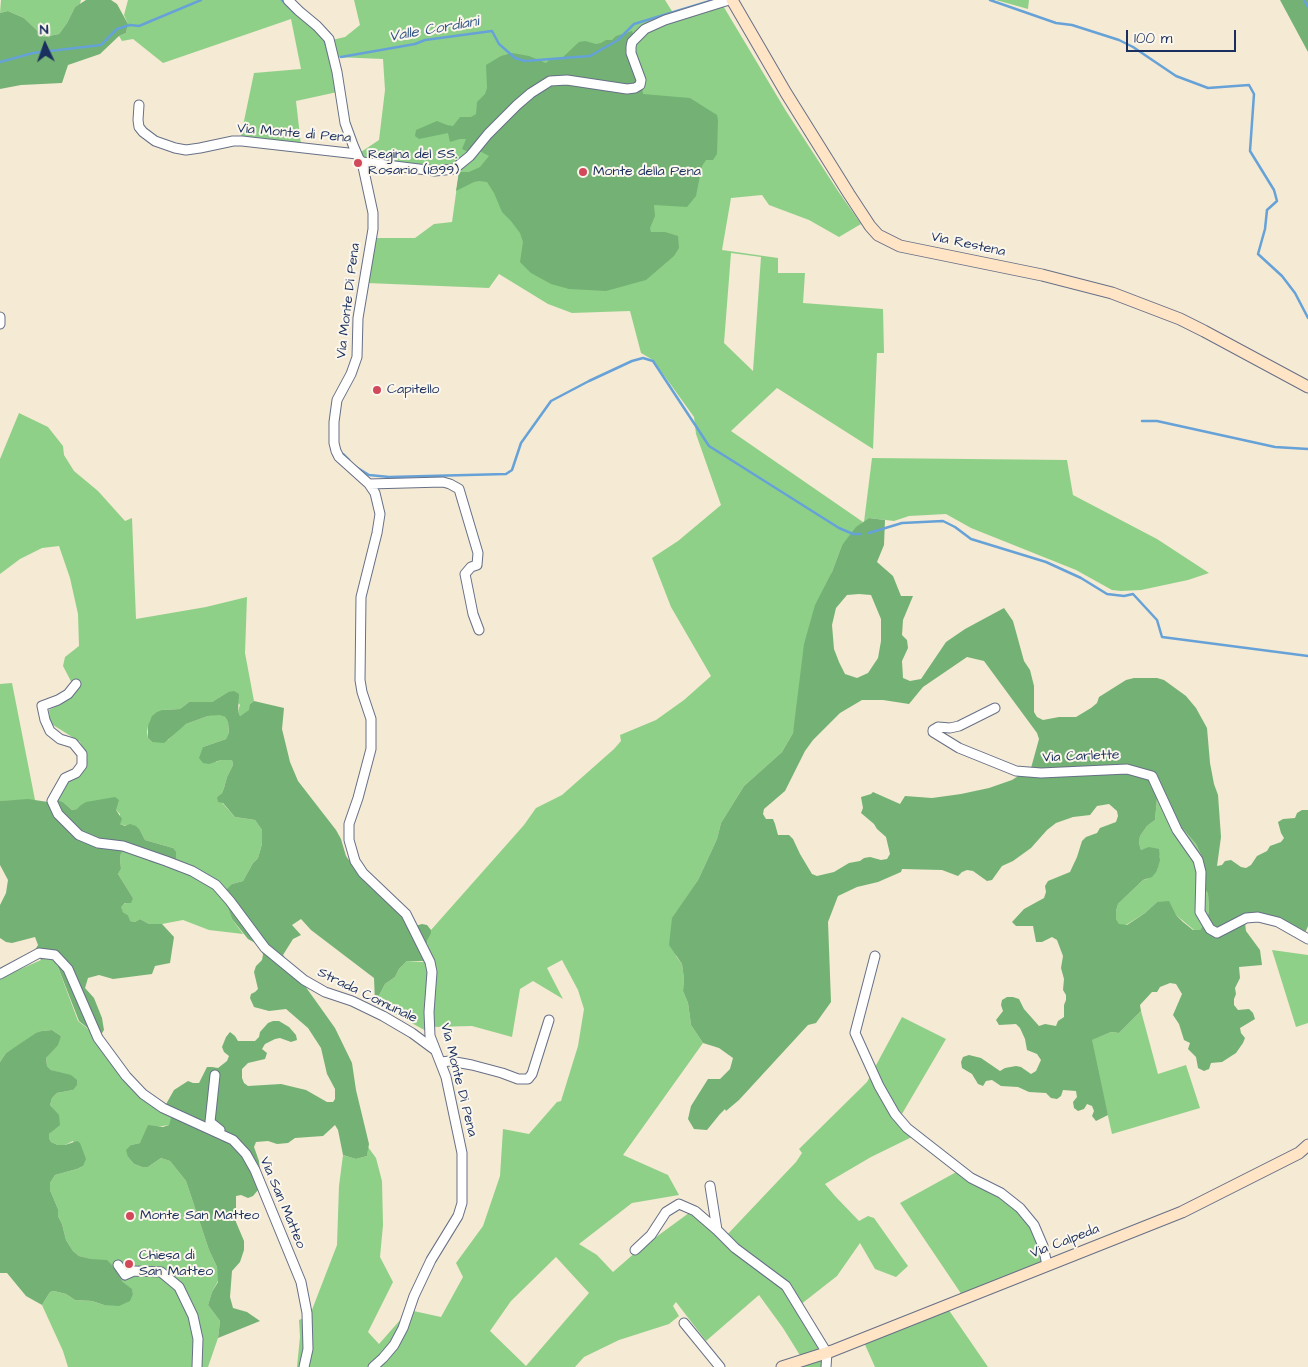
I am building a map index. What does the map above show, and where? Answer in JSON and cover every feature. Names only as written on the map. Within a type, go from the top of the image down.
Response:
[{"type":"street","name":"Via Monte di Pena","points":[[288,0],[317,26],[328,39],[338,72],[346,123],[356,154],[362,162]]},
{"type":"street","name":"Via Monte Di Pena","points":[[373,1367],[394,1344],[403,1328],[414,1296],[431,1260],[458,1216],[462,1203],[462,1153],[446,1077],[430,1036],[429,1012],[432,972],[430,962],[406,914],[363,873],[355,861],[349,840],[349,824],[358,798],[371,743],[371,719],[360,680],[361,597],[380,514],[375,493],[369,484],[339,457],[336,450],[334,432],[337,400],[355,366],[357,357],[360,301],[373,230],[373,213],[362,162],[434,171],[454,169],[470,156],[488,134],[517,105],[550,81],[567,80],[627,89],[640,85],[641,80],[631,53],[631,47],[632,42],[645,29],[665,20],[731,0]]},
{"type":"street","name":"Via Restena","points":[[731,0],[839,178],[878,235],[900,246],[1042,275],[1112,293],[1196,327],[1308,387]]},
{"type":"street","name":"Via Monte di Pena","points":[[138,105],[139,127],[143,132],[155,141],[175,148],[186,150],[242,141],[356,154]]},
{"type":"street","points":[[0,317],[0,324]]},
{"type":"street","points":[[369,484],[443,482],[459,489],[479,560],[477,565],[465,574],[473,614],[479,630]]},
{"type":"street","name":"Strada Comunale","points":[[76,684],[68,694],[42,706],[44,720],[50,731],[60,739],[73,743],[82,754],[82,765],[76,773],[65,778],[52,801],[58,814],[79,835],[98,843],[123,846],[166,861],[192,871],[216,885],[265,948],[304,980],[326,992],[352,1001],[382,1016],[412,1033],[435,1050]]},
{"type":"street","name":"Via Carlette","points":[[995,708],[959,726],[950,728],[938,727],[933,732],[958,748],[1016,771],[1040,773],[1127,769],[1152,776],[1177,830],[1198,860],[1202,872],[1200,912],[1210,929],[1216,933],[1246,918],[1258,917],[1278,922],[1308,939]]},
{"type":"street","name":"Via San Matteo","points":[[0,974],[39,953],[55,955],[68,969],[98,1038],[126,1076],[143,1094],[163,1108],[232,1140],[246,1154],[255,1170],[301,1282],[307,1313],[308,1349],[304,1367]]},
{"type":"street","points":[[875,956],[855,1034],[879,1086],[895,1114],[907,1128],[972,1178],[1001,1193],[1020,1208],[1034,1225],[1043,1246],[1047,1266]]},
{"type":"street","points":[[441,1062],[450,1061],[472,1065],[502,1072],[518,1079],[528,1079],[532,1074],[549,1020]]},
{"type":"street","points":[[215,1076],[210,1122],[232,1140]]},
{"type":"street","name":"Via Calpeda","points":[[782,1367],[827,1353],[1182,1212],[1299,1153],[1308,1145]]},
{"type":"street","points":[[710,1186],[717,1230]]},
{"type":"street","points":[[635,1250],[652,1236],[666,1212],[679,1204],[695,1211],[735,1248],[786,1286],[827,1353],[826,1367]]},
{"type":"street","points":[[118,1265],[125,1275],[134,1271],[161,1272],[179,1286],[193,1316],[198,1339],[197,1367]]},
{"type":"street","points":[[684,1323],[720,1367]]},
{"type":"green space","points":[[1,0],[81,0],[59,34],[44,37],[24,18],[8,11],[0,13]]},
{"type":"green space","points":[[86,0],[111,0],[117,4],[128,24],[126,33],[119,36],[100,54],[68,65],[62,83],[21,85],[0,89],[0,13],[8,11],[24,18],[44,37],[59,34],[75,7]]},
{"type":"green space","points":[[128,0],[292,0],[330,32],[332,40],[345,37],[360,25],[354,0],[665,0],[675,16],[722,4],[786,111],[861,224],[839,237],[809,220],[769,205],[762,195],[731,198],[722,250],[778,258],[778,273],[805,273],[803,303],[883,309],[884,353],[877,353],[873,449],[777,388],[731,431],[863,522],[842,545],[832,572],[793,733],[782,752],[744,786],[721,823],[717,839],[698,880],[672,919],[676,956],[682,964],[683,991],[688,1003],[691,1025],[703,1043],[623,1155],[668,1175],[679,1195],[632,1203],[579,1244],[597,1255],[613,1272],[637,1251],[693,1210],[724,1238],[796,1162],[802,1153],[799,1149],[867,1082],[902,1017],[946,1039],[899,1119],[916,1135],[871,1157],[825,1184],[859,1221],[868,1216],[874,1218],[908,1266],[896,1277],[875,1269],[860,1243],[837,1276],[800,1305],[809,1319],[827,1367],[780,1367],[801,1357],[759,1295],[706,1341],[676,1302],[673,1306],[679,1316],[669,1324],[619,1340],[584,1357],[575,1367],[297,1367],[300,1337],[299,1320],[310,1315],[337,1245],[339,1186],[343,1155],[356,1159],[367,1156],[368,1147],[376,1158],[382,1181],[383,1225],[380,1257],[393,1282],[368,1332],[379,1344],[409,1310],[441,1317],[463,1277],[456,1263],[483,1226],[500,1176],[503,1129],[529,1134],[557,1102],[561,1101],[578,1046],[584,1009],[578,990],[562,960],[547,968],[563,999],[533,981],[520,989],[512,1037],[472,1026],[433,1027],[428,1032],[375,1003],[385,984],[395,977],[399,969],[407,961],[423,962],[428,952],[427,941],[431,930],[524,825],[536,808],[562,795],[614,749],[621,741],[620,735],[656,720],[684,700],[711,676],[671,607],[652,558],[678,541],[721,505],[696,434],[694,417],[653,360],[641,353],[630,311],[572,313],[548,304],[499,274],[489,288],[367,283],[374,238],[415,238],[434,224],[452,222],[459,172],[360,168],[359,164],[357,165],[355,156],[379,140],[385,90],[383,59],[334,57],[342,91],[296,101],[301,145],[240,140],[254,73],[301,69],[291,19],[163,63],[133,39],[122,41],[119,36],[126,33],[128,24],[124,15]],"holes":[[[731,253],[761,257],[753,371],[724,343]],[[556,1257],[589,1293],[526,1366],[490,1331],[511,1301]]]},
{"type":"green space","points":[[996,0],[1029,0],[1028,9]]},
{"type":"green space","points":[[1280,0],[1308,0],[1308,52]]},
{"type":"green space","points":[[632,31],[634,36],[633,72],[641,78],[643,94],[690,98],[717,115],[717,154],[713,160],[706,160],[702,166],[696,196],[687,207],[654,205],[655,216],[650,228],[651,232],[665,232],[678,236],[679,248],[674,256],[646,280],[606,291],[569,289],[551,284],[531,273],[520,262],[523,242],[520,233],[502,212],[487,182],[474,182],[456,191],[459,172],[469,172],[480,167],[489,156],[472,147],[468,152],[462,149],[466,139],[450,142],[448,133],[419,139],[415,136],[416,130],[437,121],[453,126],[460,117],[471,117],[476,114],[477,102],[485,94],[487,88],[486,65],[501,56],[512,53],[529,56],[546,63],[550,59],[562,58],[579,42],[601,43]]},
{"type":"green space","points":[[19,413],[48,427],[63,446],[64,455],[74,471],[98,491],[125,521],[132,518],[136,619],[206,607],[247,597],[245,653],[254,701],[250,704],[250,710],[240,716],[238,711],[240,705],[228,692],[212,702],[189,702],[180,709],[162,710],[148,726],[147,732],[148,738],[152,742],[168,740],[186,724],[208,716],[220,714],[228,722],[229,734],[226,739],[203,747],[216,762],[232,760],[233,765],[222,793],[217,797],[235,817],[255,820],[262,830],[262,844],[258,858],[243,881],[232,884],[229,909],[232,919],[243,934],[209,930],[183,920],[162,924],[149,924],[140,919],[135,922],[129,921],[128,915],[120,907],[133,898],[118,874],[121,869],[121,852],[125,849],[167,867],[173,848],[145,840],[140,830],[120,824],[120,814],[116,810],[116,804],[109,799],[92,802],[72,810],[58,800],[60,788],[81,773],[86,755],[80,742],[50,723],[49,710],[62,703],[75,689],[63,666],[65,657],[79,646],[78,614],[70,578],[59,546],[42,548],[20,559],[0,574],[0,459]]},
{"type":"green space","points":[[872,458],[1067,460],[1073,495],[1157,539],[1209,573],[1188,580],[1141,590],[1112,590],[1076,570],[971,528],[946,514],[909,516],[894,521],[869,518],[864,522]]},
{"type":"green space","points":[[869,518],[885,520],[884,545],[877,562],[893,576],[901,596],[913,596],[903,620],[902,635],[907,640],[908,648],[902,661],[903,678],[910,681],[921,679],[946,642],[965,629],[1004,608],[1013,621],[1024,661],[1030,670],[1034,686],[1034,712],[1037,717],[1043,720],[1059,717],[1076,717],[1097,703],[1099,697],[1126,680],[1134,678],[1157,678],[1164,680],[1186,696],[1196,708],[1207,728],[1210,763],[1218,795],[1221,837],[1217,866],[1231,860],[1241,867],[1246,868],[1251,865],[1257,856],[1267,851],[1270,846],[1281,842],[1284,838],[1278,822],[1283,819],[1295,818],[1297,813],[1302,810],[1308,810],[1308,926],[1305,933],[1268,916],[1245,923],[1246,931],[1260,950],[1262,965],[1239,967],[1240,978],[1235,988],[1234,1005],[1238,1010],[1249,1009],[1255,1019],[1240,1028],[1245,1038],[1236,1053],[1222,1062],[1211,1063],[1209,1069],[1204,1071],[1198,1068],[1196,1057],[1188,1049],[1190,1043],[1184,1040],[1179,1024],[1173,1015],[1182,994],[1176,984],[1170,983],[1160,987],[1157,992],[1152,992],[1140,1005],[1141,1011],[1119,1033],[1111,1032],[1092,1040],[1108,1115],[1096,1121],[1092,1116],[1094,1111],[1092,1106],[1087,1104],[1084,1109],[1078,1111],[1074,1108],[1073,1102],[1077,1097],[1076,1091],[1063,1090],[1061,1096],[1057,1099],[1051,1098],[1046,1093],[1029,1092],[1018,1087],[1001,1086],[992,1080],[986,1081],[983,1086],[978,1084],[972,1074],[962,1068],[961,1062],[963,1057],[969,1055],[981,1058],[1000,1071],[1016,1066],[1031,1074],[1036,1071],[1041,1060],[1037,1054],[1027,1050],[1020,1028],[1016,1024],[999,1025],[996,1020],[1003,1011],[1002,1000],[1007,997],[1013,997],[1019,999],[1024,1009],[1039,1026],[1045,1024],[1056,1026],[1058,1021],[1064,1017],[1066,1000],[1061,968],[1063,956],[1057,940],[1052,937],[1042,942],[1036,942],[1033,926],[1016,926],[1012,922],[1024,909],[1044,898],[1045,886],[1048,881],[1070,872],[1082,841],[1086,837],[1097,833],[1100,828],[1116,822],[1117,811],[1109,804],[1097,806],[1090,815],[1073,817],[1056,823],[1031,848],[1013,861],[1002,866],[992,880],[987,881],[973,871],[967,870],[958,876],[942,870],[902,869],[901,872],[878,882],[857,887],[838,896],[828,922],[831,1002],[816,1023],[808,1025],[739,1100],[726,1111],[725,1109],[707,1130],[694,1129],[688,1119],[691,1106],[708,1079],[720,1079],[730,1069],[733,1058],[719,1048],[703,1043],[691,1025],[688,1003],[683,991],[682,964],[669,945],[672,918],[698,880],[717,839],[721,823],[744,786],[782,752],[793,733],[804,644],[815,605],[832,572],[842,545],[856,527]],"holes":[[[847,595],[871,595],[881,619],[881,641],[878,658],[868,673],[857,678],[845,674],[839,662],[834,649],[832,625],[836,608]],[[967,657],[984,661],[1037,733],[1039,739],[1031,768],[1012,780],[989,788],[961,794],[932,798],[905,796],[900,804],[873,792],[861,797],[863,808],[861,813],[886,837],[890,854],[887,859],[864,858],[860,861],[849,863],[834,872],[817,876],[812,874],[793,839],[789,835],[778,835],[773,819],[766,819],[763,814],[764,809],[785,791],[805,751],[813,740],[840,713],[862,700],[883,700],[909,704],[923,687]],[[1163,794],[1167,796],[1178,823],[1196,844],[1202,857],[1204,887],[1208,894],[1209,910],[1207,920],[1200,930],[1193,930],[1183,922],[1176,915],[1169,901],[1157,902],[1127,925],[1119,924],[1116,919],[1118,904],[1143,880],[1152,877],[1157,871],[1160,860],[1159,849],[1149,847],[1141,850],[1139,843],[1140,836],[1147,826],[1155,820],[1157,798]]]},
{"type":"green space","points":[[12,683],[35,800],[0,801],[0,684]]},
{"type":"green space","points":[[234,691],[239,694],[238,711],[240,716],[249,710],[250,704],[254,701],[284,708],[282,729],[290,762],[298,781],[336,830],[346,856],[360,876],[385,887],[402,905],[415,926],[427,925],[431,933],[427,941],[428,961],[407,961],[399,969],[395,977],[385,984],[375,1003],[374,978],[311,930],[301,919],[292,925],[301,935],[293,939],[283,955],[335,1028],[352,1063],[356,1090],[369,1144],[367,1156],[356,1159],[343,1155],[338,1130],[335,1125],[323,1136],[295,1138],[288,1143],[277,1144],[268,1141],[256,1142],[254,1147],[259,1161],[261,1180],[258,1190],[253,1196],[248,1198],[241,1195],[236,1196],[236,1222],[244,1241],[244,1250],[240,1262],[232,1271],[230,1297],[233,1308],[247,1312],[260,1321],[218,1338],[220,1321],[208,1305],[212,1292],[218,1282],[217,1267],[209,1250],[186,1181],[170,1161],[161,1158],[148,1167],[142,1167],[134,1164],[128,1157],[126,1150],[131,1145],[140,1143],[148,1125],[163,1127],[169,1125],[172,1115],[165,1106],[174,1090],[188,1081],[199,1083],[207,1067],[218,1068],[227,1061],[229,1056],[222,1047],[230,1032],[238,1041],[255,1041],[268,1023],[273,1021],[279,1021],[289,1027],[296,1035],[297,1040],[291,1042],[280,1038],[265,1044],[262,1049],[267,1053],[265,1059],[248,1063],[242,1069],[244,1083],[248,1086],[281,1084],[306,1090],[327,1102],[333,1102],[335,1099],[335,1089],[327,1074],[321,1048],[308,1028],[286,1009],[269,1011],[254,1007],[250,998],[251,994],[258,989],[254,972],[256,966],[262,960],[262,950],[257,944],[248,939],[232,919],[227,904],[226,890],[232,884],[243,881],[258,858],[262,844],[262,830],[255,820],[235,817],[223,803],[218,802],[217,797],[222,793],[233,765],[232,760],[221,760],[209,764],[203,763],[199,758],[203,747],[226,739],[229,733],[228,722],[225,717],[220,715],[208,716],[186,724],[164,743],[152,742],[148,738],[148,726],[152,716],[157,712],[180,709],[189,702],[212,702],[228,692]]},
{"type":"green space","points":[[1163,794],[1167,796],[1178,823],[1196,844],[1202,857],[1204,887],[1208,894],[1209,910],[1207,920],[1200,930],[1194,930],[1157,902],[1145,913],[1126,925],[1119,925],[1116,919],[1118,904],[1143,880],[1157,871],[1160,856],[1146,849],[1141,850],[1139,843],[1140,836],[1147,826],[1155,820],[1157,798]]},
{"type":"green space","points":[[115,797],[119,800],[116,810],[122,819],[120,824],[136,826],[145,840],[173,848],[176,852],[173,868],[151,862],[125,849],[121,853],[121,869],[118,874],[133,898],[131,903],[125,903],[121,907],[123,912],[128,915],[130,921],[135,922],[140,919],[149,924],[162,924],[174,937],[170,963],[155,966],[152,974],[113,979],[99,975],[88,978],[85,988],[94,998],[102,1018],[104,1030],[102,1033],[95,1034],[79,1021],[56,962],[48,959],[41,960],[35,950],[38,945],[35,937],[12,943],[0,938],[0,905],[6,893],[8,880],[0,865],[0,801],[28,799],[48,802],[56,808],[58,800],[72,810],[77,809],[86,802]]},
{"type":"green space","points":[[1272,950],[1308,955],[1308,1023],[1296,1027]]},
{"type":"green space","points":[[48,959],[56,962],[78,1021],[92,1032],[136,1086],[175,1113],[169,1125],[156,1127],[140,1143],[131,1145],[128,1157],[134,1164],[142,1167],[148,1167],[161,1158],[170,1161],[186,1181],[209,1250],[217,1267],[219,1279],[208,1305],[220,1321],[218,1338],[208,1367],[68,1367],[63,1351],[42,1305],[50,1292],[54,1291],[66,1294],[75,1300],[92,1301],[104,1305],[133,1294],[132,1290],[123,1282],[112,1265],[79,1256],[73,1251],[66,1240],[58,1216],[58,1209],[50,1190],[50,1183],[55,1175],[83,1166],[73,1141],[65,1145],[58,1145],[51,1142],[49,1138],[49,1134],[54,1129],[54,1110],[50,1105],[52,1098],[57,1093],[73,1090],[66,1075],[51,1070],[47,1066],[46,1058],[61,1036],[52,1030],[42,1031],[6,1053],[0,1062],[0,978],[41,960]]},
{"type":"green space","points":[[1141,1011],[1158,1074],[1186,1065],[1200,1108],[1112,1134],[1091,1040],[1111,1032],[1119,1033]]},
{"type":"green space","points":[[52,1030],[61,1036],[58,1045],[46,1058],[47,1066],[51,1070],[71,1075],[77,1080],[77,1085],[73,1090],[57,1093],[52,1098],[50,1105],[59,1115],[60,1125],[49,1134],[49,1138],[51,1142],[58,1145],[77,1141],[80,1143],[86,1159],[83,1166],[55,1175],[50,1183],[50,1190],[58,1209],[58,1216],[66,1240],[73,1251],[79,1256],[107,1260],[123,1282],[132,1289],[133,1294],[130,1301],[119,1306],[75,1300],[66,1294],[54,1291],[50,1292],[42,1305],[26,1296],[7,1273],[0,1273],[0,1062],[6,1053],[36,1033]]},
{"type":"green space","points":[[960,1170],[1001,1192],[1027,1219],[1047,1266],[964,1298],[900,1203]]},
{"type":"green space","points":[[946,1306],[988,1367],[875,1367],[862,1338]]},
{"type":"waterway","name":"Valle Cordiani","points":[[0,62],[33,53],[101,45],[117,29],[130,25],[139,26],[201,0]]},
{"type":"waterway","name":"Valle Cordiani","points":[[282,0],[295,13]]},
{"type":"waterway","name":"Valle Cordiani","points":[[341,57],[415,44],[425,40],[492,31],[499,44],[515,58],[525,61],[590,56],[618,40],[634,24],[713,0]]},
{"type":"waterway","name":"Valle Cordiani","points":[[990,0],[1056,23],[1072,25],[1119,40],[1133,47],[1176,76],[1208,88],[1249,85],[1254,94],[1250,151],[1274,190],[1277,201],[1267,210],[1265,229],[1258,254],[1282,276],[1295,293],[1308,318]]},
{"type":"waterway","points":[[1304,0],[1308,7]]},
{"type":"waterway","name":"Valle Cordiani","points":[[324,38],[328,52]]},
{"type":"waterway","points":[[356,467],[369,475],[389,477],[506,474],[512,470],[521,443],[551,401],[589,381],[632,361],[643,358],[653,361],[709,446],[839,528],[853,534],[861,534]]},
{"type":"waterway","points":[[1142,421],[1157,421],[1275,447],[1308,449]]},
{"type":"waterway","points":[[343,454],[349,460]]},
{"type":"waterway","points":[[869,533],[902,523],[943,521],[971,539],[1046,562],[1081,578],[1107,594],[1124,596],[1133,594],[1157,620],[1162,637],[1308,656]]},
{"type":"place","name":"Regina del SS. Rosario (1899)","points":[[358,163]]},
{"type":"place","name":"Monte della Pena","points":[[583,172]]},
{"type":"place","name":"Capitello","points":[[377,390]]},
{"type":"place","name":"Monte San Matteo","points":[[130,1216]]},
{"type":"place","name":"Chiesa di San Matteo","points":[[129,1264]]}]
